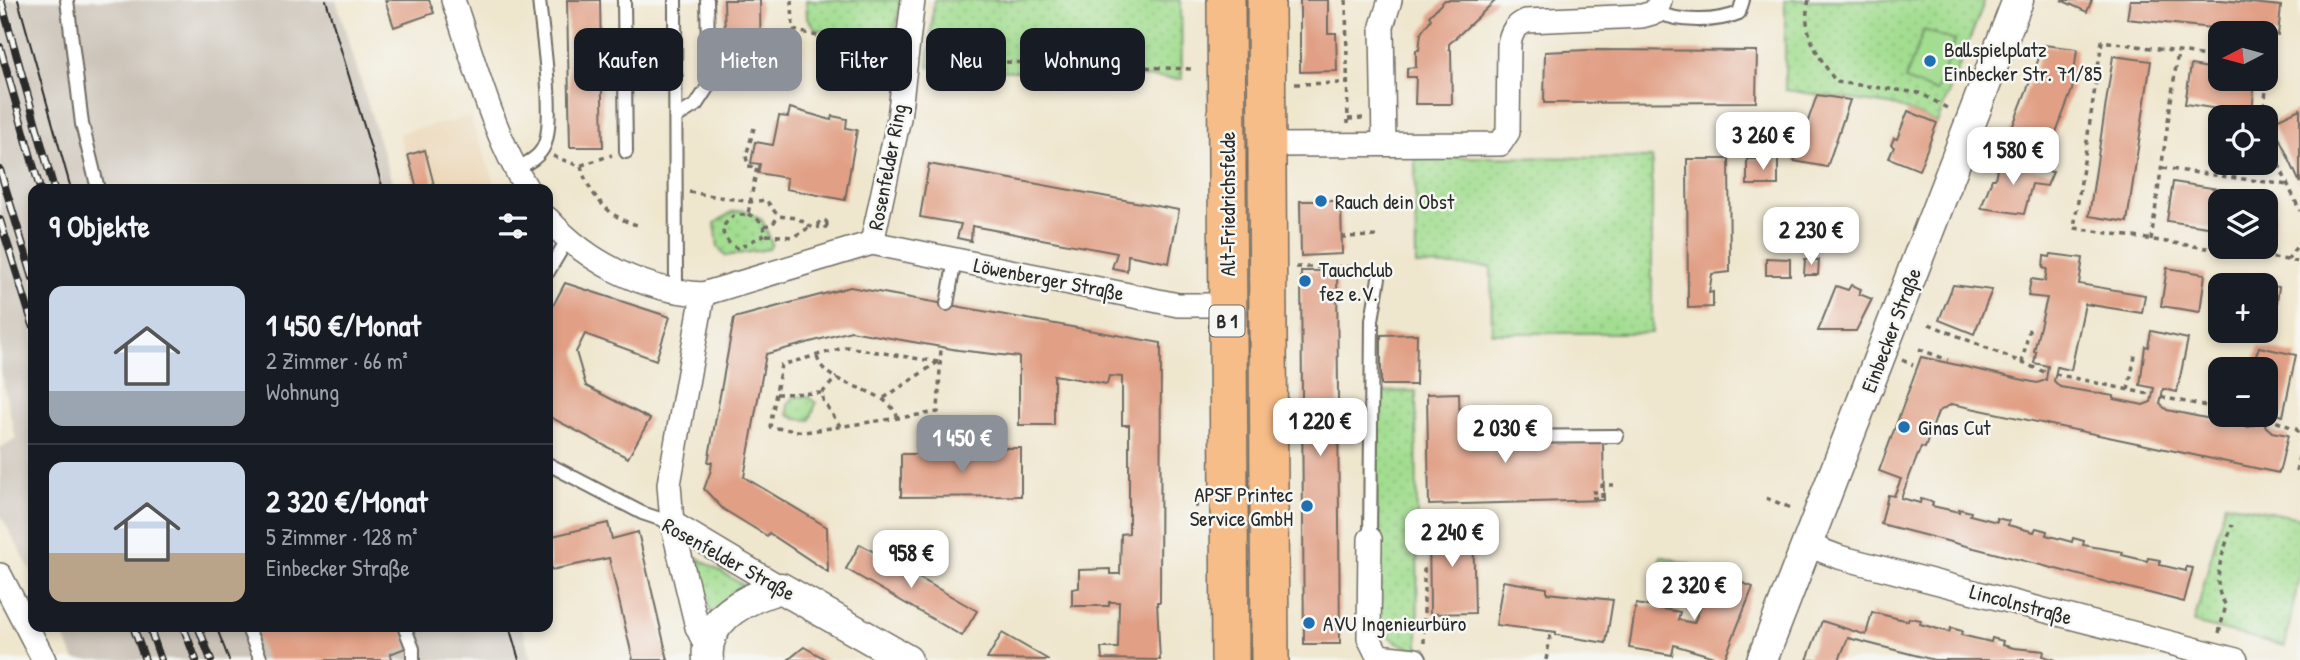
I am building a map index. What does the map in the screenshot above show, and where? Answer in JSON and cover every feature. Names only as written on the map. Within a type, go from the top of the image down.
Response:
[{"type":"main road","name":"Alt-Friedrichsfelde","points":[[1226,0],[1230,660]]},
{"type":"main road","name":"Alt-Friedrichsfelde","points":[[1266,0],[1270,660]]},
{"type":"street","points":[[453,0],[521,179]]},
{"type":"street","name":"Rosenfelder Ring","points":[[911,28],[913,0]]},
{"type":"street","points":[[1384,144],[1382,26],[1390,0]]},
{"type":"street","name":"Einbecker Straße","points":[[1762,660],[2018,0]]},
{"type":"street","points":[[1267,145],[1500,144],[1508,132],[1509,45],[1511,33],[1518,25],[1526,21],[1642,16],[1658,6]]},
{"type":"street","name":"Rosenfelder Ring","points":[[553,225],[567,240],[614,271],[676,293],[703,293],[872,243],[903,91]]},
{"type":"street","name":"Löwenberger Straße","points":[[872,243],[1178,305],[1227,305]]},
{"type":"street","points":[[703,293],[669,484],[671,523],[696,627],[707,654]]},
{"type":"street","name":"Rosenfelder Straße","points":[[671,523],[907,660]]},
{"type":"street","points":[[1370,540],[1369,638],[1378,656],[1419,654]]},
{"type":"street","name":"Lincolnstraße","points":[[1807,545],[1839,557],[2236,660]]},
{"type":"street","points":[[0,575],[28,629]]},
{"type":"street","points":[[707,654],[718,622],[734,607],[757,595],[781,588]]},
{"type":"street","points":[[30,632],[44,660]]},
{"type":"lane","points":[[67,0],[82,124],[96,184]]},
{"type":"lane","points":[[521,179],[544,148],[548,125],[539,0]]},
{"type":"lane","points":[[624,0],[624,28]]},
{"type":"lane","points":[[675,0],[675,28]]},
{"type":"lane","points":[[676,117],[696,105],[709,85],[707,0]]},
{"type":"lane","points":[[1658,6],[1671,19],[1727,18],[1739,13],[1743,0]]},
{"type":"lane","points":[[625,91],[626,152]]},
{"type":"lane","points":[[676,91],[676,293]]},
{"type":"lane","points":[[553,264],[567,240]]},
{"type":"lane","points":[[947,304],[955,260]]},
{"type":"lane","points":[[1370,540],[1372,320],[1378,278]]},
{"type":"lane","points":[[1481,437],[1617,436]]},
{"type":"lane","name":"Rosenfelder Straße","points":[[553,467],[642,513],[671,523]]},
{"type":"lane","points":[[249,632],[261,660]]},
{"type":"lane","points":[[406,632],[413,649],[413,660]]},
{"type":"path","points":[[792,0],[793,28]]},
{"type":"path","points":[[1346,0],[1349,144]]},
{"type":"path","points":[[1808,0],[1805,12],[1809,37],[1836,82],[1920,93],[1947,108]]},
{"type":"path","points":[[2208,56],[2102,41],[2074,228],[2300,262]]},
{"type":"path","points":[[2151,240],[2178,52]]},
{"type":"path","points":[[912,58],[1191,69]]},
{"type":"path","points":[[1293,85],[1347,83]]},
{"type":"path","points":[[748,214],[757,167],[748,166],[746,156],[754,128]]},
{"type":"path","points":[[544,148],[553,156],[581,166],[612,154],[626,133]]},
{"type":"path","points":[[2278,163],[2300,211]]},
{"type":"path","points":[[581,166],[584,180],[610,211],[639,225]]},
{"type":"path","points":[[2162,168],[2288,185]]},
{"type":"path","points":[[677,192],[750,202],[766,200],[778,216],[796,218],[810,227]]},
{"type":"path","points":[[766,234],[764,226],[748,214],[728,219],[723,233],[726,241],[738,248],[766,234],[793,237],[810,227],[820,227]]},
{"type":"path","points":[[764,226],[773,224],[778,216]]},
{"type":"path","points":[[1341,237],[1381,236]]},
{"type":"path","points":[[2287,260],[2300,242]]},
{"type":"path","points":[[1294,267],[1355,267],[1378,278]]},
{"type":"path","points":[[1929,324],[2047,373]]},
{"type":"path","points":[[2022,363],[2030,325]]},
{"type":"path","points":[[937,362],[847,347],[781,365],[770,426],[804,432],[938,412],[937,362],[940,347]]},
{"type":"path","points":[[1919,349],[1948,360]]},
{"type":"path","points":[[2128,390],[2136,351]]},
{"type":"path","points":[[816,356],[819,364],[837,377],[884,398],[894,407],[898,418]]},
{"type":"path","points":[[884,398],[937,362]]},
{"type":"path","points":[[2055,374],[2153,395]]},
{"type":"path","points":[[776,394],[822,393],[837,377]]},
{"type":"path","points":[[822,393],[823,400],[840,426]]},
{"type":"path","points":[[2161,397],[2208,406]]},
{"type":"path","points":[[2278,422],[2297,429],[2300,434]]},
{"type":"path","points":[[2296,471],[2300,452]]},
{"type":"path","points":[[1592,498],[1602,498],[1602,485],[1617,485]]},
{"type":"path","points":[[1592,492],[1602,492]]},
{"type":"path","points":[[1766,498],[1791,508]]},
{"type":"path","points":[[2219,632],[2226,605],[2218,596],[2216,585],[2232,526]]},
{"type":"path","points":[[1419,654],[1424,570],[1430,570]]},
{"type":"path","points":[[1546,660],[1551,632]]},
{"type":"shaded area","points":[[0,0],[336,0],[392,184],[28,184],[28,565],[0,514],[0,448],[16,439],[0,371]]},
{"type":"shaded area","points":[[470,117],[495,184],[412,184],[399,133]]},
{"type":"shaded area","points":[[62,632],[524,632],[532,660],[75,660]]},
{"type":"green space","points":[[806,0],[900,0],[896,28],[816,29],[807,18]]},
{"type":"green space","points":[[934,0],[1181,0],[1182,79],[1145,77],[1145,28],[1020,28],[1020,71],[1006,71],[1006,28],[931,28]]},
{"type":"green space","points":[[1785,0],[1985,0],[1937,123],[1896,106],[1785,90]]},
{"type":"green space","name":"Ballspielplatz Einbecker Str. 71/85","points":[[1924,30],[1955,41],[1936,92],[1905,80]]},
{"type":"green space","points":[[1415,157],[1652,158],[1652,333],[1492,333],[1491,267],[1416,265]]},
{"type":"green space","points":[[744,210],[762,220],[772,244],[769,249],[726,256],[718,247],[715,223],[732,212]]},
{"type":"green space","points":[[1416,391],[1418,650],[1403,645],[1386,633],[1376,612],[1377,392]]},
{"type":"green space","points":[[807,396],[816,403],[810,420],[796,419],[788,414],[788,404],[794,397]]},
{"type":"green space","points":[[2225,503],[2300,518],[2300,572],[2285,646],[2194,623]]},
{"type":"green space","points":[[1661,556],[1700,568],[1687,602],[1653,595]]},
{"type":"green space","points":[[698,558],[743,585],[711,615]]},
{"type":"building","points":[[385,0],[429,0],[434,13],[394,27]]},
{"type":"building","points":[[567,0],[600,0],[601,28],[574,28],[574,91],[602,91],[603,147],[570,147]]},
{"type":"building","points":[[724,0],[760,0],[760,28],[725,28]]},
{"type":"building","points":[[1300,0],[1328,0],[1328,33],[1336,33],[1337,71],[1300,72]]},
{"type":"building","points":[[1445,0],[1496,0],[1449,44],[1452,104],[1415,104],[1416,77],[1407,77],[1407,68],[1416,67],[1416,50],[1419,50],[1421,33],[1431,19],[1429,16]]},
{"type":"building","points":[[2061,0],[2092,0],[2087,12]]},
{"type":"building","points":[[2130,0],[2221,0],[2281,6],[2278,35],[2278,21],[2208,21],[2208,28],[2127,19]]},
{"type":"building","points":[[2044,45],[2077,49],[2072,90],[2050,148],[2033,141],[2031,148],[2025,148],[2007,141]]},
{"type":"building","points":[[1757,51],[1756,102],[1544,103],[1545,52]]},
{"type":"building","points":[[2113,56],[2151,61],[2127,222],[2089,216]]},
{"type":"building","points":[[2191,65],[2208,68],[2208,91],[2254,91],[2253,105],[2208,105],[2208,107],[2185,104]]},
{"type":"building","points":[[1817,95],[1850,100],[1827,167],[1794,161]]},
{"type":"building","points":[[790,108],[831,120],[832,116],[847,119],[846,128],[857,130],[845,200],[786,189],[787,178],[758,173],[760,164],[751,163],[755,142],[773,145],[779,116],[788,117]]},
{"type":"building","points":[[2300,109],[2300,183],[2278,135],[2278,119]]},
{"type":"building","points":[[1908,111],[1937,123],[1919,170],[1889,158],[1894,147],[1891,145],[1894,138],[1897,139]]},
{"type":"building","points":[[425,150],[434,184],[416,184],[408,155]]},
{"type":"building","points":[[1999,158],[2020,162],[2020,167],[2053,172],[2047,186],[2032,184],[2024,214],[1981,208],[1992,179],[1995,179]]},
{"type":"building","points":[[1687,159],[1729,159],[1730,272],[1712,274],[1709,293],[1713,292],[1713,307],[1688,308]]},
{"type":"building","points":[[1747,159],[1778,159],[1778,185],[1747,185]]},
{"type":"building","points":[[929,164],[1179,210],[1169,263],[1128,255],[1127,271],[1112,268],[1117,253],[972,226],[971,241],[957,238],[961,224],[920,217]]},
{"type":"building","points":[[2173,182],[2218,189],[2208,189],[2208,227],[2167,221]]},
{"type":"building","points":[[1300,201],[1341,201],[1342,254],[1301,256]]},
{"type":"building","points":[[2051,254],[2083,258],[2079,284],[2145,295],[2142,313],[2085,304],[2071,370],[2057,367],[2054,381],[2060,387],[2114,396],[2114,399],[2143,405],[2151,402],[2154,388],[2140,385],[2145,346],[2148,347],[2151,331],[2188,339],[2177,392],[2163,389],[2160,404],[2167,410],[2208,418],[2208,427],[2266,427],[2272,432],[2288,435],[2279,473],[1952,404],[1938,412],[1925,448],[1921,447],[1901,498],[1920,503],[1921,499],[1933,502],[1932,506],[1959,512],[1959,509],[1971,512],[1970,515],[1997,522],[1997,518],[2009,521],[2008,525],[2034,532],[2036,528],[2047,531],[2046,535],[2072,542],[2073,538],[2084,541],[2083,545],[2123,552],[2122,555],[2147,561],[2148,558],[2160,560],[2160,565],[2186,571],[2186,567],[2193,568],[2184,602],[1881,524],[1888,495],[1894,496],[1901,479],[1879,471],[1921,357],[2037,383],[2046,380],[2048,366],[2034,363],[2034,351],[2047,298],[2028,296],[2031,279],[2045,281],[2047,269],[2043,268],[2044,256],[2050,257]]},
{"type":"building","points":[[1766,258],[1790,259],[1790,275],[1766,275]]},
{"type":"building","points":[[1805,259],[1819,260],[1818,275],[1804,275]]},
{"type":"building","points":[[2167,268],[2205,274],[2200,312],[2161,306]]},
{"type":"building","points":[[1301,271],[1337,271],[1340,644],[1304,644]]},
{"type":"building","points":[[565,283],[670,317],[656,360],[585,334],[576,352],[586,386],[650,419],[628,458],[553,419],[553,306]]},
{"type":"building","points":[[1851,285],[1861,289],[1859,294],[1872,299],[1856,331],[1818,331],[1836,286],[1848,290]]},
{"type":"building","points":[[1953,285],[1992,290],[1974,334],[1939,320]]},
{"type":"building","points":[[850,287],[1161,343],[1160,602],[1157,602],[1160,660],[1102,659],[1101,648],[1118,648],[1119,602],[1109,602],[1109,606],[1072,606],[1072,589],[1079,588],[1079,570],[1110,569],[1110,574],[1120,574],[1121,534],[1129,533],[1129,425],[1122,425],[1122,377],[1109,376],[1107,384],[1054,375],[1054,425],[1019,425],[1019,357],[958,350],[851,331],[766,354],[744,477],[827,527],[828,572],[769,533],[767,536],[723,509],[704,489],[711,470],[712,462],[708,462],[734,318]]},
{"type":"building","points":[[1417,334],[1416,385],[1381,385],[1381,335]]},
{"type":"building","points":[[2259,347],[2296,355],[2283,416],[2278,415],[2278,357],[2255,357]]},
{"type":"building","points":[[1459,393],[1460,430],[1481,429],[1481,444],[1603,440],[1604,500],[1429,505],[1427,394]]},
{"type":"building","points":[[998,448],[1021,448],[1021,496],[901,497],[901,454],[998,454]]},
{"type":"building","points":[[608,523],[612,539],[638,532],[668,660],[633,660],[609,558],[553,570],[553,536]]},
{"type":"building","points":[[1429,524],[1473,524],[1475,613],[1430,614]]},
{"type":"building","points":[[860,544],[977,611],[962,636],[846,569]]},
{"type":"building","points":[[1714,572],[1753,587],[1724,660],[1674,645],[1672,655],[1629,648],[1636,604],[1680,612],[1678,620],[1694,623]]},
{"type":"building","points":[[1503,581],[1547,588],[1547,593],[1613,600],[1606,643],[1556,635],[1556,632],[1496,625]]},
{"type":"building","points":[[1872,612],[1908,621],[1909,618],[1921,620],[1920,624],[1949,632],[1951,628],[1962,631],[1961,635],[1991,642],[1992,638],[2003,641],[2002,645],[2014,648],[2044,651],[2043,656],[2056,660],[1934,660],[1848,638],[1839,660],[1807,660],[1822,621],[1866,635]]},
{"type":"building","points":[[255,632],[402,632],[408,647],[390,654],[393,660],[267,660]]},
{"type":"building","points":[[1002,633],[1049,660],[987,659]]},
{"type":"building","points":[[804,647],[827,660],[788,660]]},
{"type":"tram line","points":[[18,0],[70,184]]},
{"type":"tram line","points":[[326,0],[381,184]]},
{"type":"tram line","points":[[218,632],[229,660]]},
{"type":"tram line","points":[[511,632],[519,660]]},
{"type":"railway","points":[[1,0],[53,184]]},
{"type":"railway","points":[[0,47],[39,184]]},
{"type":"railway","points":[[0,170],[28,262]]},
{"type":"railway","points":[[0,220],[28,309]]},
{"type":"railway","points":[[135,632],[145,660]]},
{"type":"railway","points":[[151,632],[161,660]]},
{"type":"railway","points":[[185,632],[196,660]]},
{"type":"railway","points":[[200,632],[211,660]]},
{"type":"place","name":"Ballspielplatz Einbecker Str. 71/85","points":[[1930,61]]},
{"type":"place","name":"Rauch dein Obst","points":[[1321,201]]},
{"type":"place","name":"Tauchclub fez e.V.","points":[[1305,281]]},
{"type":"place","name":"Ginas Cut","points":[[1904,427]]},
{"type":"place","name":"APSF Printec Service GmbH","points":[[1307,506]]},
{"type":"place","name":"AVU Ingenieurbüro","points":[[1309,623]]}]
